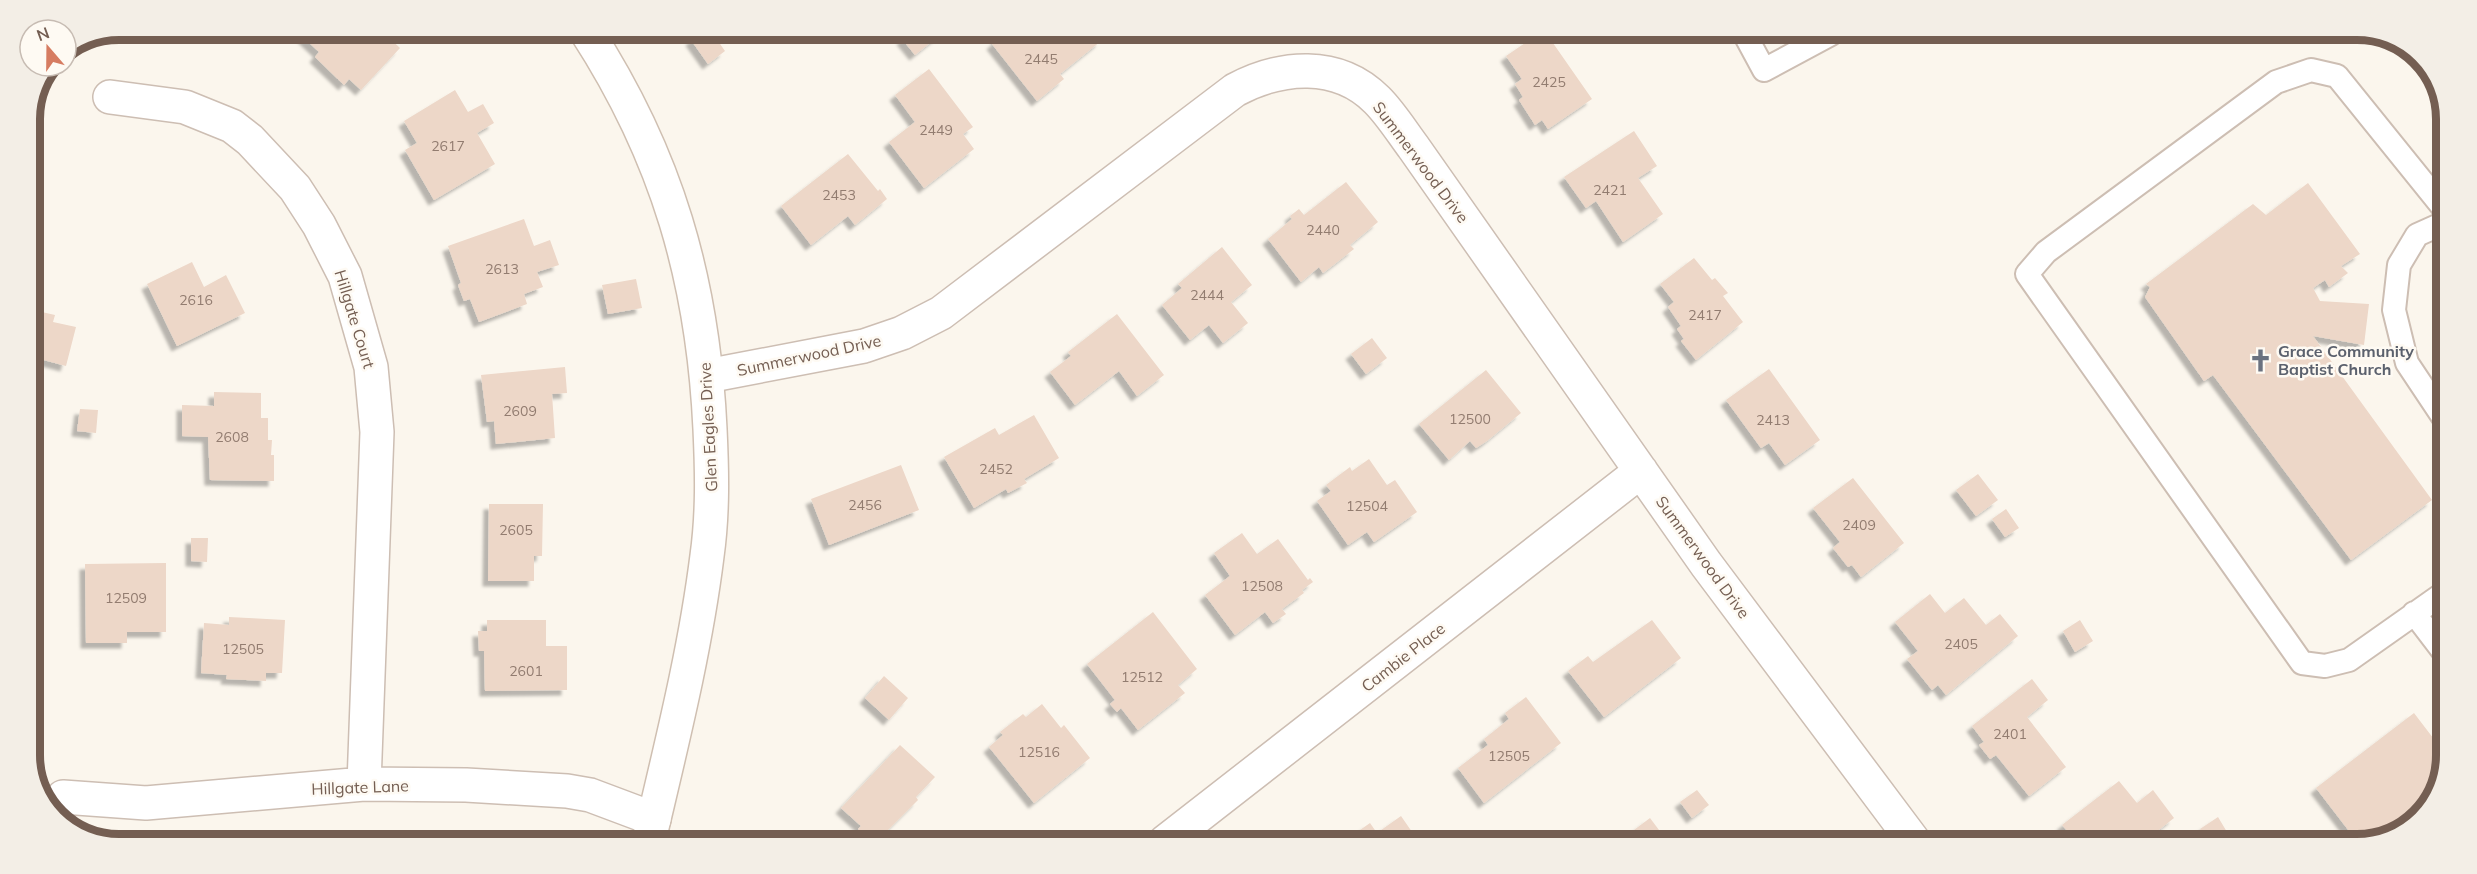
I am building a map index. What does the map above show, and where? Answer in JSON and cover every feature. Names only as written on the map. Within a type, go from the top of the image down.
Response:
[{"type":"street","name":"Glen Eagles Drive","points":[[592,41],[614,75],[662,178],[690,268],[707,376],[712,494],[708,555],[691,652],[652,830]]},
{"type":"street","name":"Summerwood Drive","points":[[707,376],[864,346],[902,333],[941,313],[1235,90],[1256,79],[1280,72],[1314,70],[1344,79],[1376,99],[1414,148],[1641,471],[1908,834]]},
{"type":"street","name":"Hillgate Court","points":[[110,97],[185,107],[232,126],[250,140],[295,188],[319,225],[345,276],[371,367],[377,432],[364,784]]},
{"type":"street","name":"Cambie Place","points":[[1176,834],[1641,471]]},
{"type":"street","name":"Hillgate Lane","points":[[63,797],[146,803],[364,784],[466,785],[567,791],[590,795],[652,830]]},
{"type":"lane","points":[[1748,41],[1764,70],[1817,41]]},
{"type":"lane","points":[[2436,199],[2337,76],[2311,70],[2276,82],[2046,252],[2027,274],[2302,663],[2325,666],[2349,660],[2436,599]]},
{"type":"lane","points":[[2436,226],[2417,235],[2399,265],[2394,310],[2407,363],[2436,406]]},
{"type":"lane","points":[[2414,614],[2436,642]]},
{"type":"building","points":[[307,41],[393,41],[400,48],[361,90],[349,79],[344,85],[315,57],[319,52]]},
{"type":"building","points":[[692,41],[718,41],[725,51],[708,64]]},
{"type":"building","points":[[904,41],[932,41],[915,55]]},
{"type":"building","points":[[996,41],[1101,41],[1060,74],[1064,79],[1037,101],[992,44]]},
{"type":"building","points":[[1528,41],[1552,41],[1592,99],[1548,129],[1542,120],[1535,125],[1519,100],[1523,97],[1515,84],[1522,79],[1506,56]]},
{"type":"building","points":[[929,69],[973,127],[963,134],[974,149],[924,188],[889,142],[915,122],[895,95]]},
{"type":"building","points":[[455,90],[468,112],[483,104],[494,123],[477,133],[495,164],[434,200],[405,150],[417,143],[404,121]]},
{"type":"building","points":[[1634,131],[1657,166],[1638,178],[1663,214],[1623,242],[1596,201],[1586,208],[1564,177]]},
{"type":"building","points":[[848,154],[887,199],[855,225],[848,216],[811,245],[781,206]]},
{"type":"building","points":[[1346,182],[1378,222],[1350,245],[1354,249],[1323,273],[1319,267],[1301,282],[1268,239],[1292,219],[1290,216],[1299,209],[1304,215]]},
{"type":"building","name":"Grace Community Baptist Church","points":[[2308,183],[2360,254],[2341,266],[2348,273],[2329,287],[2325,280],[2313,288],[2320,301],[2369,304],[2364,345],[2313,336],[2432,500],[2351,560],[2213,375],[2204,381],[2145,297],[2150,287],[2146,284],[2253,204],[2266,215]]},
{"type":"building","points":[[524,219],[534,246],[550,240],[559,265],[537,272],[543,287],[524,294],[527,304],[479,322],[470,299],[464,301],[458,285],[461,283],[448,246]]},
{"type":"building","points":[[1222,247],[1252,285],[1231,302],[1248,323],[1223,343],[1209,325],[1190,340],[1162,305],[1182,288],[1178,284]]},
{"type":"building","points":[[1694,258],[1712,280],[1715,278],[1728,293],[1723,296],[1743,322],[1696,360],[1681,341],[1684,339],[1677,329],[1681,326],[1668,307],[1674,302],[1660,284]]},
{"type":"building","points":[[192,262],[204,287],[226,275],[245,313],[177,346],[147,284]]},
{"type":"building","points":[[636,279],[642,308],[608,314],[602,285]]},
{"type":"building","points":[[41,312],[55,315],[53,322],[76,327],[66,366],[41,359]]},
{"type":"building","points":[[1117,314],[1164,375],[1137,396],[1119,371],[1075,405],[1050,372],[1071,356],[1068,352]]},
{"type":"building","points":[[1372,338],[1387,358],[1366,374],[1351,354]]},
{"type":"building","points":[[565,367],[567,393],[552,394],[555,438],[496,444],[494,421],[487,422],[481,375]]},
{"type":"building","points":[[1769,369],[1820,440],[1785,465],[1769,443],[1761,448],[1726,400]]},
{"type":"building","points":[[1486,370],[1521,413],[1487,441],[1476,448],[1470,441],[1449,460],[1419,424]]},
{"type":"building","points":[[214,392],[261,393],[261,418],[268,418],[268,440],[272,440],[274,481],[210,480],[208,437],[182,436],[182,405],[214,406]]},
{"type":"building","points":[[80,409],[98,410],[96,433],[77,431]]},
{"type":"building","points":[[1034,415],[1059,458],[1024,479],[1027,483],[1008,493],[1006,489],[974,508],[944,457],[995,428],[999,435]]},
{"type":"building","points":[[1369,459],[1387,485],[1395,480],[1417,512],[1374,542],[1367,532],[1348,545],[1317,501],[1331,491],[1326,485],[1350,467],[1352,471]]},
{"type":"building","points":[[901,465],[919,510],[829,545],[811,499]]},
{"type":"building","points":[[1978,474],[1998,500],[1976,516],[1956,490]]},
{"type":"building","points":[[1853,478],[1904,543],[1861,577],[1852,565],[1848,567],[1833,548],[1840,542],[1813,508]]},
{"type":"building","points":[[489,504],[543,504],[542,556],[534,556],[534,581],[488,581]]},
{"type":"building","points":[[2006,509],[2019,528],[2005,537],[1992,519]]},
{"type":"building","points":[[1242,533],[1257,554],[1278,539],[1308,580],[1310,578],[1313,582],[1302,590],[1304,593],[1282,609],[1286,614],[1273,623],[1265,612],[1235,635],[1205,595],[1230,576],[1214,553]]},
{"type":"building","points":[[191,538],[208,538],[207,562],[191,561]]},
{"type":"building","points":[[166,563],[166,632],[127,632],[127,643],[86,643],[85,564]]},
{"type":"building","points":[[1930,594],[1945,613],[1964,598],[1986,625],[2000,614],[2018,636],[1946,695],[1938,685],[1932,690],[1907,659],[1918,651],[1895,622]]},
{"type":"building","points":[[1153,612],[1197,669],[1178,685],[1185,693],[1138,730],[1121,708],[1117,712],[1110,704],[1115,700],[1087,664]]},
{"type":"building","points":[[229,617],[285,620],[282,673],[266,673],[266,681],[226,679],[227,675],[201,673],[204,623],[229,625]]},
{"type":"building","points":[[487,620],[546,620],[546,646],[567,646],[567,690],[485,691],[484,651],[479,651],[478,631],[487,631]]},
{"type":"building","points":[[1652,620],[1681,658],[1604,717],[1568,671],[1588,656],[1593,662]]},
{"type":"building","points":[[2080,620],[2093,641],[2075,652],[2063,631]]},
{"type":"building","points":[[884,676],[908,698],[889,720],[865,698]]},
{"type":"building","points":[[2032,679],[2048,700],[2027,717],[2066,767],[2029,796],[1996,755],[1990,759],[1979,745],[1984,742],[1972,726]]},
{"type":"building","points":[[1526,697],[1561,743],[1484,803],[1458,768],[1488,745],[1484,739],[1509,719],[1505,713]]},
{"type":"building","points":[[1042,704],[1061,728],[1064,725],[1090,758],[1034,803],[989,747],[1003,735],[1000,732],[1023,714],[1026,717]]},
{"type":"building","points":[[2414,713],[2436,742],[2435,770],[2428,789],[2409,814],[2383,829],[2351,834],[2316,788]]},
{"type":"building","points":[[900,745],[935,777],[916,797],[918,800],[884,834],[862,834],[858,829],[861,826],[841,808]]},
{"type":"building","points":[[2119,781],[2137,803],[2153,790],[2174,818],[2154,834],[2070,834],[2062,825]]},
{"type":"building","points":[[1697,790],[1709,805],[1692,818],[1680,802]]},
{"type":"building","points":[[1401,816],[1413,834],[1354,834],[1370,823],[1377,833]]},
{"type":"building","points":[[2218,817],[2227,832],[2204,834],[2200,829]]},
{"type":"building","points":[[1650,818],[1662,834],[1631,834]]},
{"type":"place","name":"Grace Community Baptist Church","points":[[2260,360]]}]
